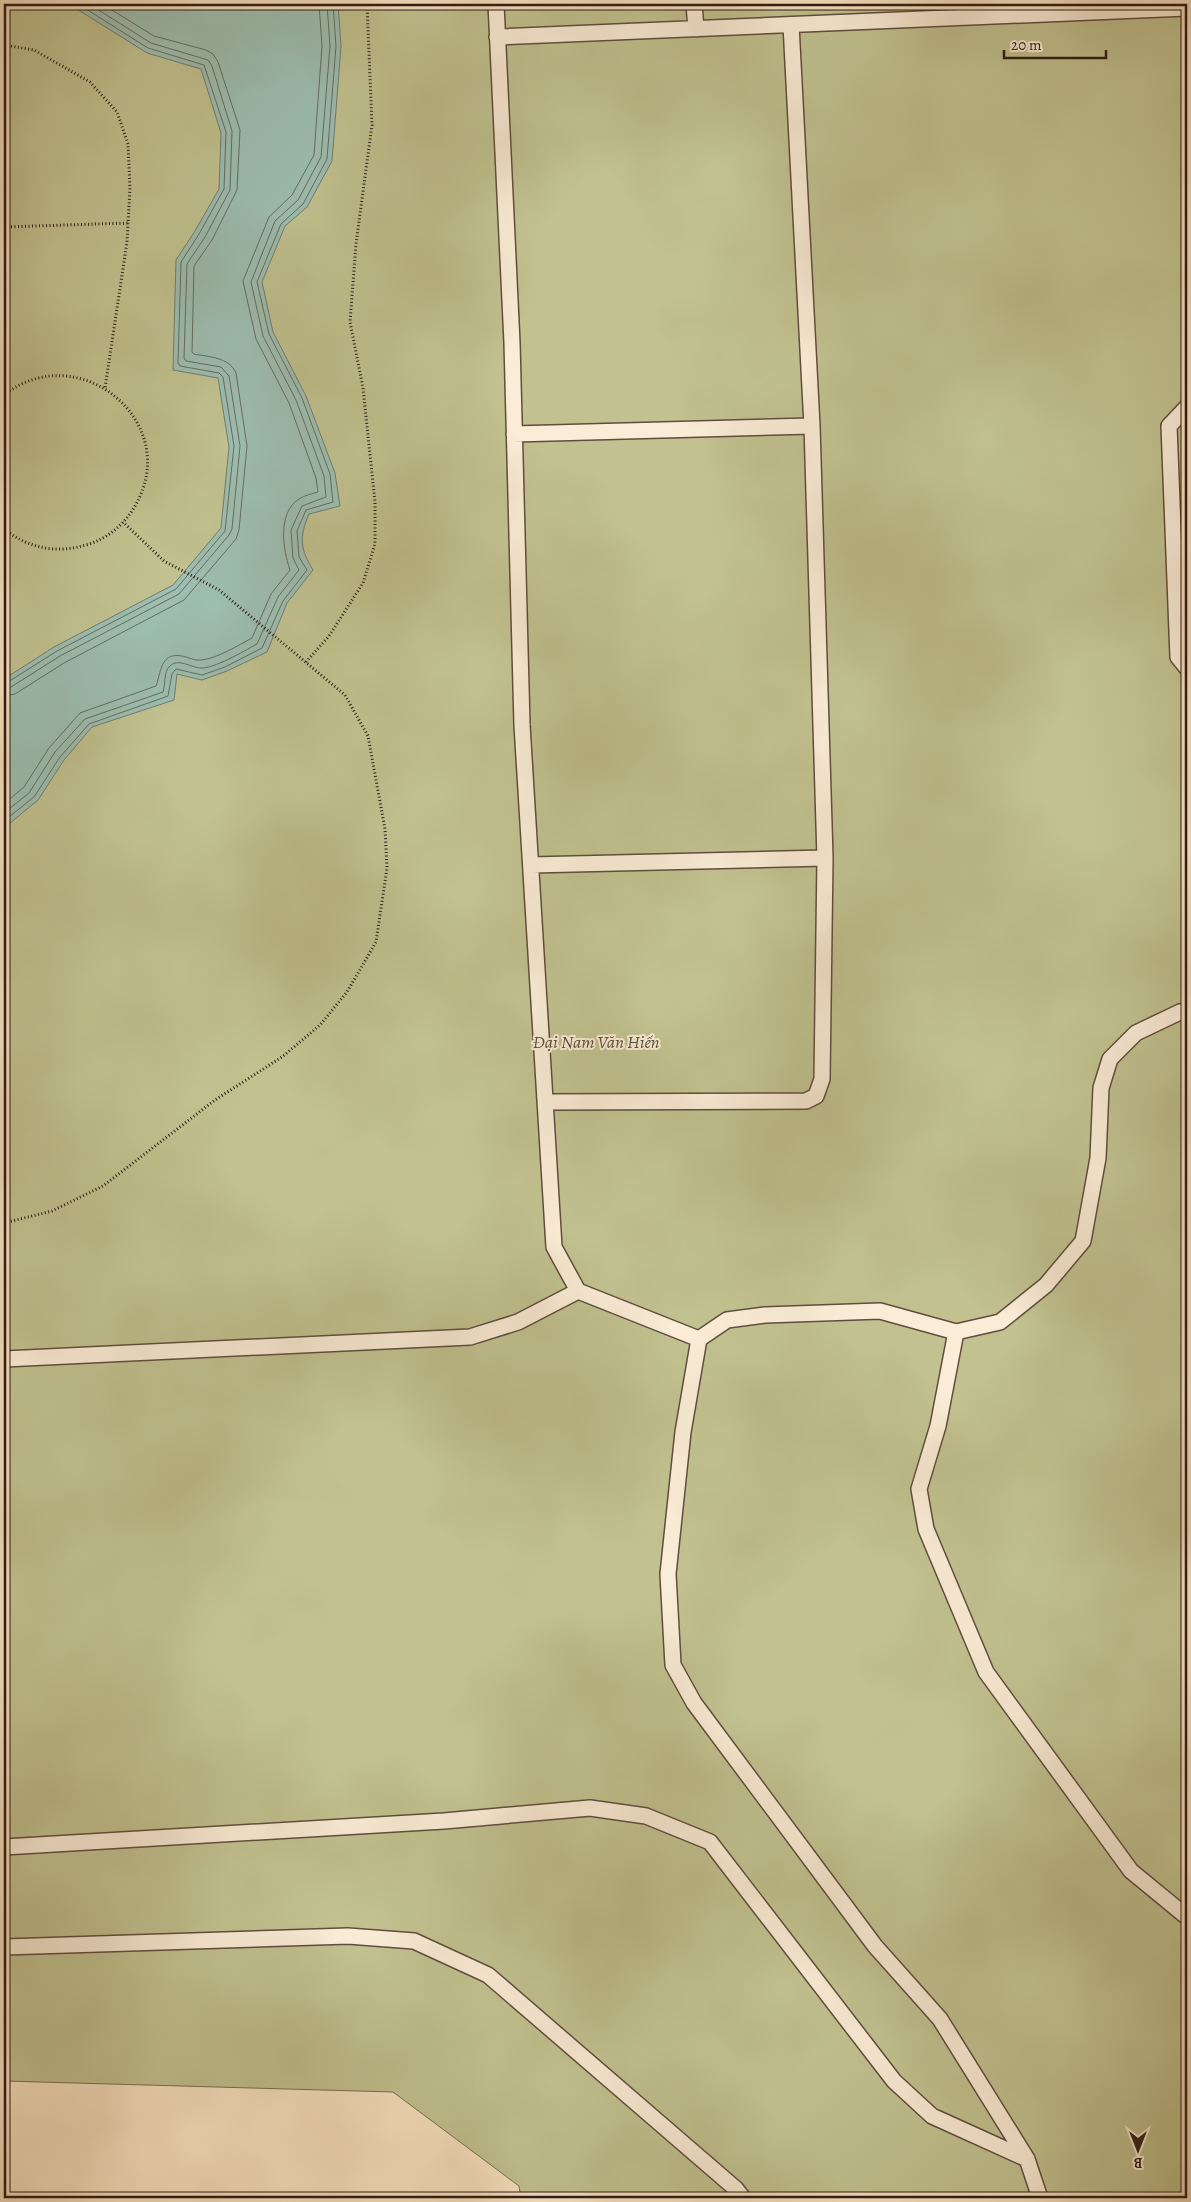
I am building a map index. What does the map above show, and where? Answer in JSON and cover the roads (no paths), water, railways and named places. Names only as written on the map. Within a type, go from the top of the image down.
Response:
[{"type":"lane","points":[[496,4],[511,333],[522,725],[554,1247],[578,1291],[699,1339]]},
{"type":"lane","points":[[694,4],[696,29]]},
{"type":"lane","points":[[497,37],[1187,8]]},
{"type":"lane","points":[[545,1102],[806,1102],[816,1096],[822,1080],[825,858],[812,426],[791,25]]},
{"type":"lane","points":[[1187,407],[1169,426],[1178,657],[1187,668]]},
{"type":"lane","points":[[514,434],[812,426]]},
{"type":"lane","points":[[531,865],[825,858]]},
{"type":"lane","points":[[1040,2198],[1027,2160],[940,2019],[874,1946],[694,1703],[673,1665],[668,1574],[683,1432],[699,1339],[727,1320],[765,1315],[880,1311],[956,1332],[1000,1322],[1046,1285],[1083,1240],[1098,1158],[1101,1088],[1110,1058],[1136,1033],[1180,1012],[1187,1011]]},
{"type":"lane","points":[[4,1359],[470,1337],[518,1322],[578,1291]]},
{"type":"lane","points":[[956,1332],[938,1426],[919,1489],[926,1529],[986,1672],[1131,1871],[1187,1917]]},
{"type":"lane","points":[[4,1847],[444,1822],[590,1808],[646,1816],[710,1842],[894,2082],[932,2116],[1027,2160]]},
{"type":"lane","points":[[4,1947],[348,1936],[414,1941],[488,1975],[736,2189],[743,2198]]},
{"type":"water","points":[[69,4],[338,4],[341,46],[332,161],[307,207],[285,226],[262,282],[273,332],[306,396],[335,473],[340,506],[309,514],[302,536],[302,543],[305,556],[313,570],[287,603],[267,652],[227,671],[202,680],[177,674],[174,700],[92,727],[64,760],[38,800],[4,828],[4,679],[54,647],[173,585],[221,528],[229,447],[218,378],[173,370],[176,260],[219,189],[221,133],[201,69],[147,53]]},
{"type":"park label","name":"Đại Nam Văn Hiến","points":[[596,1042]]}]
